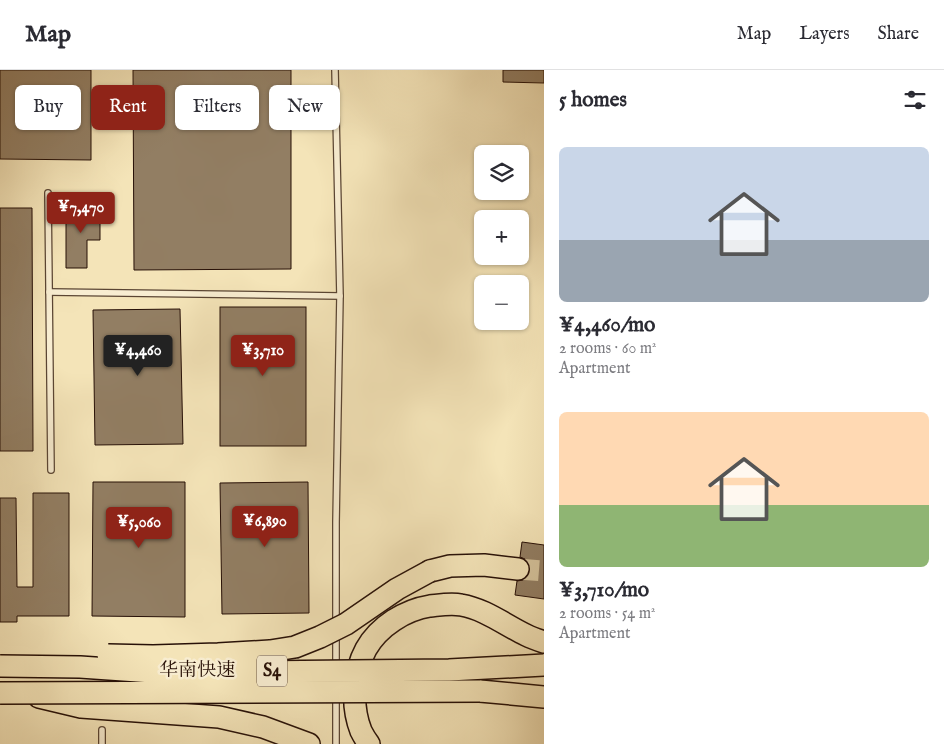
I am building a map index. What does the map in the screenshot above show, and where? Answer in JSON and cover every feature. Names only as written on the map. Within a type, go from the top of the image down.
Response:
[{"type":"highway","points":[[1,666],[79,654],[153,656],[270,651],[295,647],[346,624],[397,589],[430,571],[450,566],[518,569]]},
{"type":"highway","points":[[369,744],[361,731],[354,698],[361,661],[367,648],[379,633],[409,611],[444,604],[460,605],[478,610],[526,635],[544,642]]},
{"type":"highway","name":"华南快速","points":[[1,666],[80,667],[167,672],[449,670],[544,665]]},
{"type":"highway","name":"华南快速","points":[[7,692],[544,691]]},
{"type":"highway","points":[[7,692],[81,706],[219,717],[263,727],[309,744]]},
{"type":"highway","points":[[480,692],[544,697]]},
{"type":"lane","points":[[335,70],[340,296],[336,522],[336,676]]},
{"type":"lane","points":[[48,193],[51,470]]},
{"type":"lane","points":[[49,292],[340,296]]},
{"type":"lane","points":[[336,686],[336,744]]},
{"type":"lane","points":[[102,730],[102,744]]},
{"type":"building","points":[[0,70],[91,70],[91,160],[0,159]]},
{"type":"building","points":[[133,70],[291,70],[291,85],[269,85],[269,130],[291,130],[291,269],[134,270],[133,130],[165,130],[165,85],[133,85]]},
{"type":"building","points":[[503,70],[544,70],[544,83],[503,82]]},
{"type":"building","points":[[66,207],[100,207],[100,240],[87,240],[87,268],[66,268]]},
{"type":"building","points":[[0,208],[32,208],[33,451],[0,451]]},
{"type":"building","points":[[220,307],[306,307],[306,446],[220,446]]},
{"type":"building","points":[[180,309],[183,444],[95,445],[93,310]]},
{"type":"building","points":[[93,482],[185,482],[185,617],[92,616]]},
{"type":"building","points":[[308,482],[309,613],[222,614],[220,483]]},
{"type":"building","points":[[33,493],[69,493],[69,616],[17,616],[17,622],[0,622],[0,498],[16,498],[17,587],[33,587]]},
{"type":"building","points":[[522,542],[544,545],[544,599],[515,595],[517,581],[523,580],[530,571],[529,564],[520,557]]},
{"type":"tunnel","points":[[518,569],[544,571]]}]
